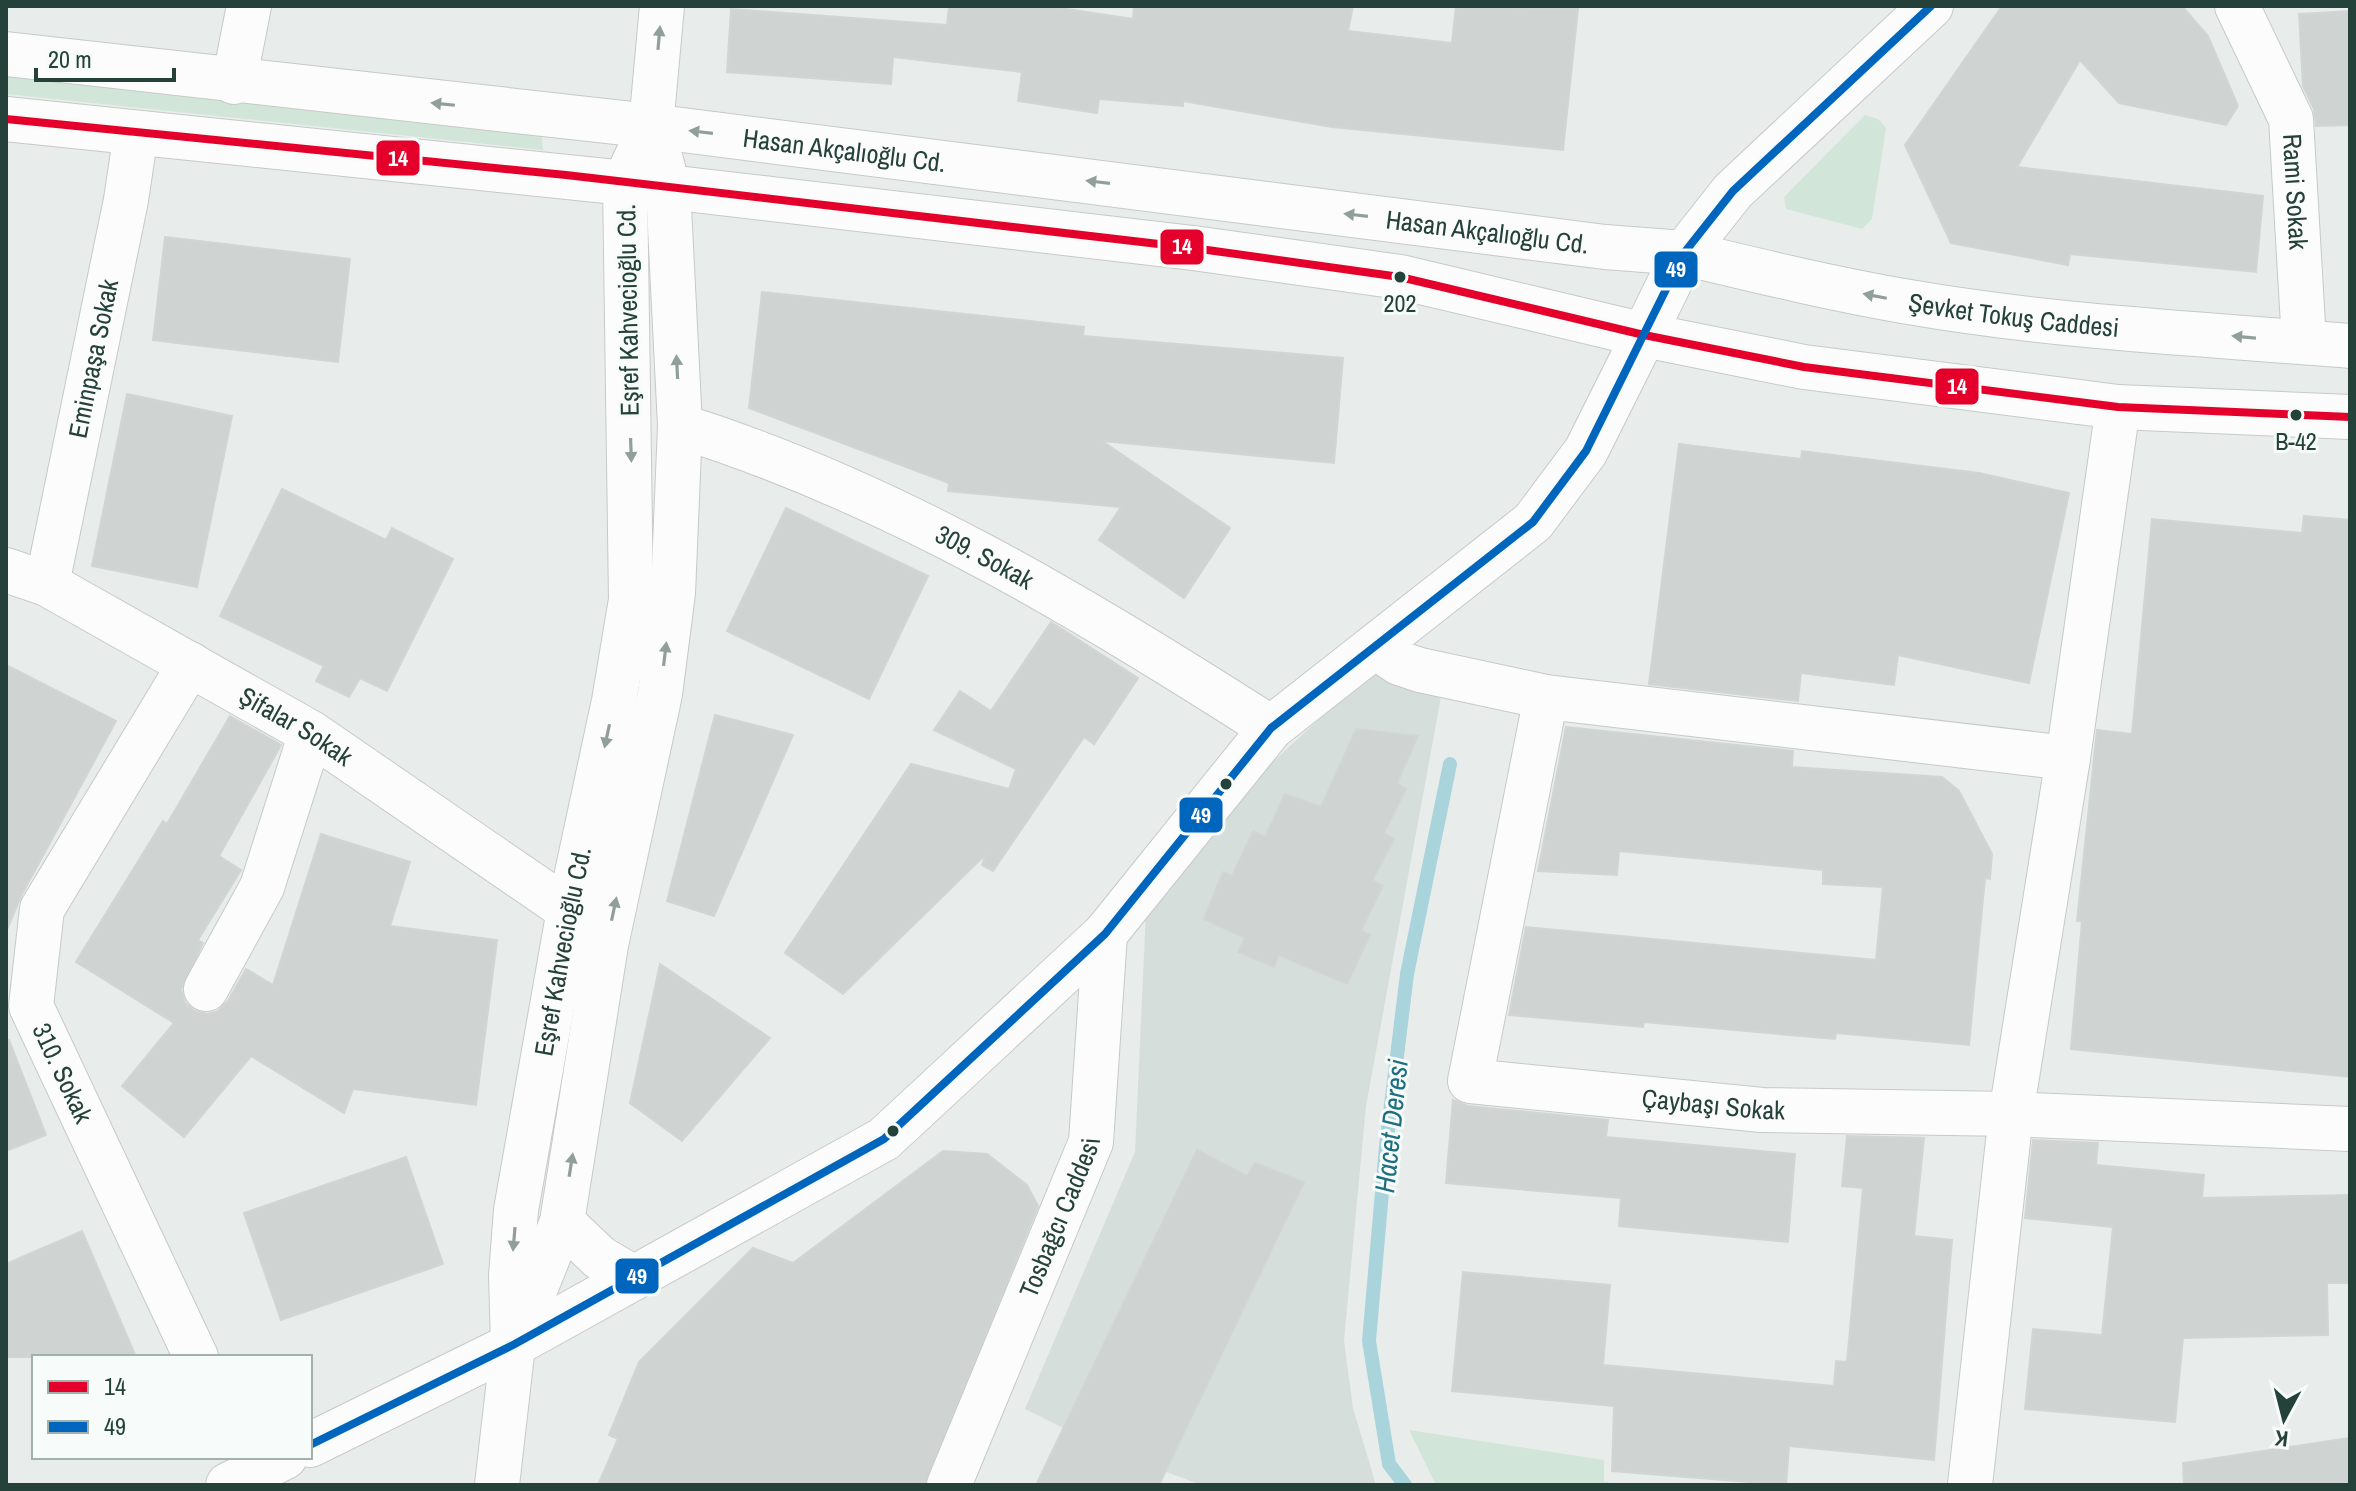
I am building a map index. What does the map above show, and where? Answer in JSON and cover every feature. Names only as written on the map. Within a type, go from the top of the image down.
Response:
[{"type":"street","points":[[234,82],[249,6]]},
{"type":"street","points":[[651,126],[662,6]]},
{"type":"street","points":[[312,1444],[513,1345],[884,1139],[1105,934],[1271,728],[1533,522],[1586,451],[1684,253],[1733,191],[1931,6]]},
{"type":"street","name":"Rami Sokak","points":[[2237,6],[2291,119],[2304,342]]},
{"type":"street","name":"Hasan Akçalıoğlu Cd.","points":[[6,54],[234,82],[651,126],[1605,247],[1684,253]]},
{"type":"street","points":[[6,119],[625,182],[1193,248],[1400,277],[1644,335],[1804,367],[2118,407],[2350,417]]},
{"type":"street","name":"Eşref Kahvecioğlu Cd.","points":[[497,1485],[513,1345],[511,1276],[516,1210],[569,910],[614,701],[631,600],[625,182],[651,126]]},
{"type":"street","name":"Eşref Kahvecioğlu Cd.","points":[[513,1345],[546,1269],[562,1222],[606,945],[660,694],[673,593],[680,426],[668,187],[651,126]]},
{"type":"street","name":"Eminpaşa Sokak","points":[[47,584],[126,200],[136,133]]},
{"type":"street","name":"Şevket Tokuş Caddesi","points":[[1684,253],[1809,284],[1912,303],[2068,322],[2350,346]]},
{"type":"street","points":[[1970,1485],[2011,1114],[2068,758],[2118,407]]},
{"type":"street","name":"309. Sokak","points":[[680,426],[740,445],[973,547],[1135,641],[1271,728]]},
{"type":"street","name":"Şifalar Sokak","points":[[6,570],[47,584],[311,733],[569,910]]},
{"type":"street","points":[[1376,647],[1399,663],[1420,670],[1546,697],[2068,758]]},
{"type":"street","name":"310. Sokak","points":[[190,664],[42,909],[31,1006],[195,1355]]},
{"type":"street","name":"Çaybaşı Sokak","points":[[1546,697],[1470,1081],[1762,1110],[2011,1114],[2350,1129]]},
{"type":"street","points":[[206,989],[262,887],[311,733]]},
{"type":"street","name":"Tosbağcı Caddesi","points":[[949,1485],[1091,1142],[1105,934]]},
{"type":"street","points":[[562,1222],[600,1258],[634,1278]]},
{"type":"shaded area","points":[[1373,670],[1441,697],[1366,1106],[1344,1341],[1353,1408],[1376,1485],[1196,1483],[1108,1450],[1025,1409],[1135,1152],[1146,910],[1255,778]]},
{"type":"green space","points":[[6,72],[541,131],[543,150],[6,94]]},
{"type":"green space","points":[[1865,115],[1878,119],[1886,128],[1872,219],[1862,229],[1786,209],[1784,197]]},
{"type":"green space","points":[[1409,1430],[1604,1460],[1604,1482],[1629,1485],[1436,1485]]},
{"type":"building","points":[[949,6],[1047,6],[1133,19],[1134,6],[1353,6],[1348,31],[1452,43],[1456,6],[1578,9],[1563,150],[1332,127],[1183,101],[1183,106],[1099,99],[1097,113],[1018,101],[1022,72],[893,57],[891,84],[727,72],[731,9],[947,25]]},
{"type":"building","points":[[2002,6],[2182,6],[2208,36],[2238,106],[2226,125],[2119,103],[2080,60],[2017,167],[2263,196],[2256,272],[2070,254],[2068,265],[1951,243],[1905,145]]},
{"type":"building","points":[[2350,11],[2350,125],[2316,126],[2314,109],[2303,86],[2299,14]]},
{"type":"building","points":[[165,237],[350,259],[338,362],[153,340]]},
{"type":"building","points":[[762,292],[1084,327],[1083,336],[1343,358],[1334,463],[1102,441],[1230,528],[1184,598],[1099,540],[1121,507],[948,491],[949,483],[749,408]]},
{"type":"building","points":[[127,394],[232,416],[197,587],[92,566]]},
{"type":"building","points":[[1679,444],[1801,459],[1802,451],[1979,473],[2069,493],[2029,683],[1898,655],[1894,685],[1801,673],[1798,701],[1649,684]]},
{"type":"building","points":[[282,489],[386,540],[392,528],[453,559],[387,691],[360,678],[349,697],[316,681],[324,666],[220,616]]},
{"type":"building","points":[[786,508],[928,576],[869,699],[727,631]]},
{"type":"building","points":[[2304,516],[2350,520],[2350,1077],[2071,1049],[2082,921],[2077,921],[2097,730],[2132,734],[2152,519],[2302,533]]},
{"type":"building","points":[[1051,622],[1138,678],[1094,744],[1084,737],[993,871],[982,865],[986,854],[843,994],[785,953],[911,764],[1009,789],[1016,769],[934,730],[960,691],[991,711]]},
{"type":"building","points":[[6,665],[116,721],[21,896],[6,932]]},
{"type":"building","points":[[715,715],[793,735],[714,916],[667,901]]},
{"type":"building","points":[[230,716],[281,745],[219,856],[241,870],[198,940],[203,943],[181,989],[185,1003],[195,1011],[207,1014],[218,1011],[228,1001],[246,969],[273,985],[321,834],[410,862],[390,926],[497,940],[476,1105],[353,1089],[344,1113],[251,1056],[184,1137],[122,1086],[174,1023],[76,962],[163,821],[167,824]]},
{"type":"building","points":[[1566,727],[1793,751],[1792,767],[1942,777],[1959,791],[1992,854],[1990,879],[1985,878],[1969,1045],[1836,1033],[1835,1039],[1644,1022],[1643,1027],[1509,1015],[1526,927],[1876,960],[1883,887],[1823,884],[1823,870],[1619,851],[1617,875],[1538,871]]},
{"type":"building","points":[[1356,729],[1418,736],[1397,783],[1406,789],[1384,833],[1394,839],[1372,881],[1383,886],[1361,930],[1370,935],[1347,984],[1279,955],[1274,967],[1238,952],[1245,938],[1204,919],[1223,872],[1232,876],[1253,831],[1265,837],[1285,794],[1321,807]]},
{"type":"building","points":[[660,964],[770,1038],[682,1141],[630,1103]]},
{"type":"building","points":[[9,1040],[46,1135],[6,1151],[6,1041]]},
{"type":"building","points":[[1453,1100],[1468,1106],[1608,1120],[1606,1137],[1795,1154],[1788,1242],[1619,1226],[1621,1198],[1446,1183]]},
{"type":"building","points":[[1847,1136],[1924,1138],[1914,1236],[1952,1240],[1934,1460],[1789,1446],[1786,1485],[1612,1471],[1614,1406],[1452,1391],[1463,1272],[1610,1285],[1603,1365],[1834,1386],[1836,1361],[1847,1362],[1863,1188],[1842,1186]]},
{"type":"building","points":[[2033,1140],[2098,1143],[2096,1165],[2204,1175],[2202,1198],[2350,1195],[2350,1283],[2327,1283],[2328,1335],[2183,1338],[2175,1422],[2025,1409],[2033,1329],[2102,1335],[2113,1227],[2025,1218]]},
{"type":"building","points":[[1197,1150],[1247,1176],[1255,1163],[1304,1182],[1159,1485],[1036,1485]]},
{"type":"building","points":[[943,1151],[987,1154],[1027,1185],[1038,1206],[925,1485],[598,1485],[618,1439],[609,1435],[639,1362],[753,1248],[793,1263]]},
{"type":"building","points":[[406,1157],[443,1264],[281,1320],[244,1213]]},
{"type":"building","points":[[82,1231],[135,1355],[6,1357],[6,1264]]},
{"type":"building","points":[[2350,1438],[2350,1485],[2184,1485],[2183,1463]]},
{"type":"waterway","name":"Hacet Deresi","points":[[1405,1485],[1389,1464],[1369,1341],[1386,1146],[1407,974],[1450,764]]},
{"type":"transit line","name":"49","points":[[312,1444],[513,1345],[884,1139],[1105,934],[1271,728],[1533,522],[1586,451],[1684,253],[1733,191],[1931,6]]},
{"type":"transit line","name":"14","points":[[6,119],[566,175],[1193,248],[1400,277],[1644,335],[1804,367],[2118,407],[2350,417]]},
{"type":"place","name":"202","points":[[1400,277]]},
{"type":"place","name":"B-42","points":[[2296,415]]}]
